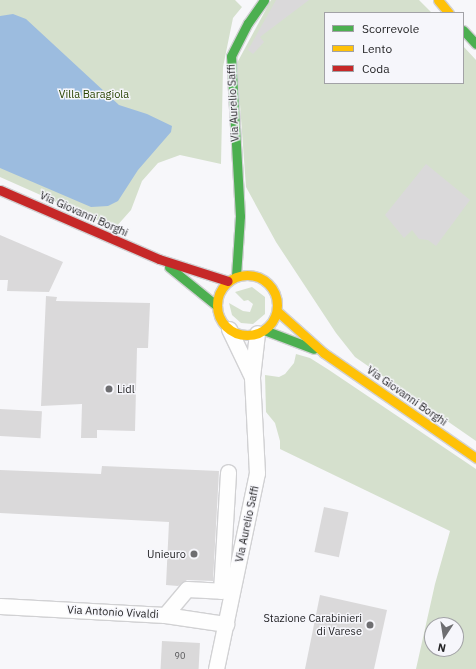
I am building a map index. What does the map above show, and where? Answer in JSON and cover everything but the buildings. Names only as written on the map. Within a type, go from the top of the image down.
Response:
[{"type":"main road","name":"Via Aurelio Saffi","points":[[247,246],[240,216],[231,56],[248,23],[264,0]]},
{"type":"main road","points":[[438,0],[448,12]]},
{"type":"main road","points":[[464,31],[476,44]]},
{"type":"main road","name":"Via Giovanni Borghi","points":[[0,190],[158,258],[232,278]]},
{"type":"main road","name":"Via Aurelio Saffi","points":[[232,278],[240,216]]},
{"type":"main road","name":"Via Giovanni Borghi","points":[[158,258],[217,306]]},
{"type":"main road","points":[[254,271],[273,289],[278,302],[277,311],[275,318],[261,332],[248,335],[229,329],[218,315],[218,296],[232,278],[254,271]]},
{"type":"main road","name":"Via Giovanni Borghi","points":[[277,311],[324,353],[476,458]]},
{"type":"main road","name":"Via Giovanni Borghi","points":[[261,332],[324,353]]},
{"type":"street","name":"Via Aurelio Saffi","points":[[229,329],[252,377]]},
{"type":"street","name":"Via Aurelio Saffi","points":[[216,669],[257,473],[252,377],[261,332]]},
{"type":"street","points":[[165,615],[187,589],[222,591],[228,472]]},
{"type":"street","points":[[224,533],[245,535]]},
{"type":"street","name":"Via Antonio Vivaldi","points":[[0,606],[165,615],[226,624]]},
{"type":"green space","name":"Villa Baragiola","points":[[0,0],[235,0],[242,7],[233,18],[223,67],[221,164],[180,155],[158,163],[142,181],[131,210],[115,228],[0,177]]},
{"type":"green space","points":[[271,0],[419,0],[431,12],[324,12],[324,84],[464,84],[464,47],[476,60],[476,441],[355,357],[336,333],[276,242],[246,187],[237,63]]},
{"type":"green space","points":[[252,287],[265,297],[265,314],[253,324],[241,323],[232,315],[229,303],[243,311],[250,312],[253,304],[248,300],[244,301],[235,292]]},
{"type":"green space","points":[[296,354],[310,358],[476,469],[476,669],[416,669],[424,633],[424,657],[464,657],[464,617],[428,617],[450,531],[280,449],[280,441],[275,423],[266,412],[265,375],[279,377],[285,374],[294,363]]},
{"type":"water","points":[[13,14],[26,19],[119,105],[147,114],[172,126],[171,132],[138,170],[118,201],[108,206],[91,207],[0,168],[0,16]]},
{"type":"traffic: fast","points":[[236,276],[240,216],[231,56],[248,23],[264,0]]},
{"type":"traffic: fast","points":[[464,31],[476,44]]},
{"type":"traffic: fast","points":[[169,267],[217,306]]},
{"type":"traffic: fast","points":[[264,330],[314,349]]},
{"type":"traffic: slow","points":[[438,0],[448,12]]},
{"type":"traffic: slow","points":[[241,275],[253,275],[264,280],[272,288],[277,299],[277,305],[275,317],[264,330],[253,335],[241,335],[230,330],[222,322],[217,311],[217,299],[222,288],[230,280],[241,275]]},
{"type":"traffic: slow","points":[[277,311],[324,353],[476,458]]},
{"type":"traffic: jam","points":[[0,190],[159,259],[228,281]]},
{"type":"place","name":"Lidl","points":[[109,389]]},
{"type":"place","name":"Unieuro","points":[[194,554]]},
{"type":"place","name":"Stazione Carabinieri di Varese","points":[[370,625]]}]
